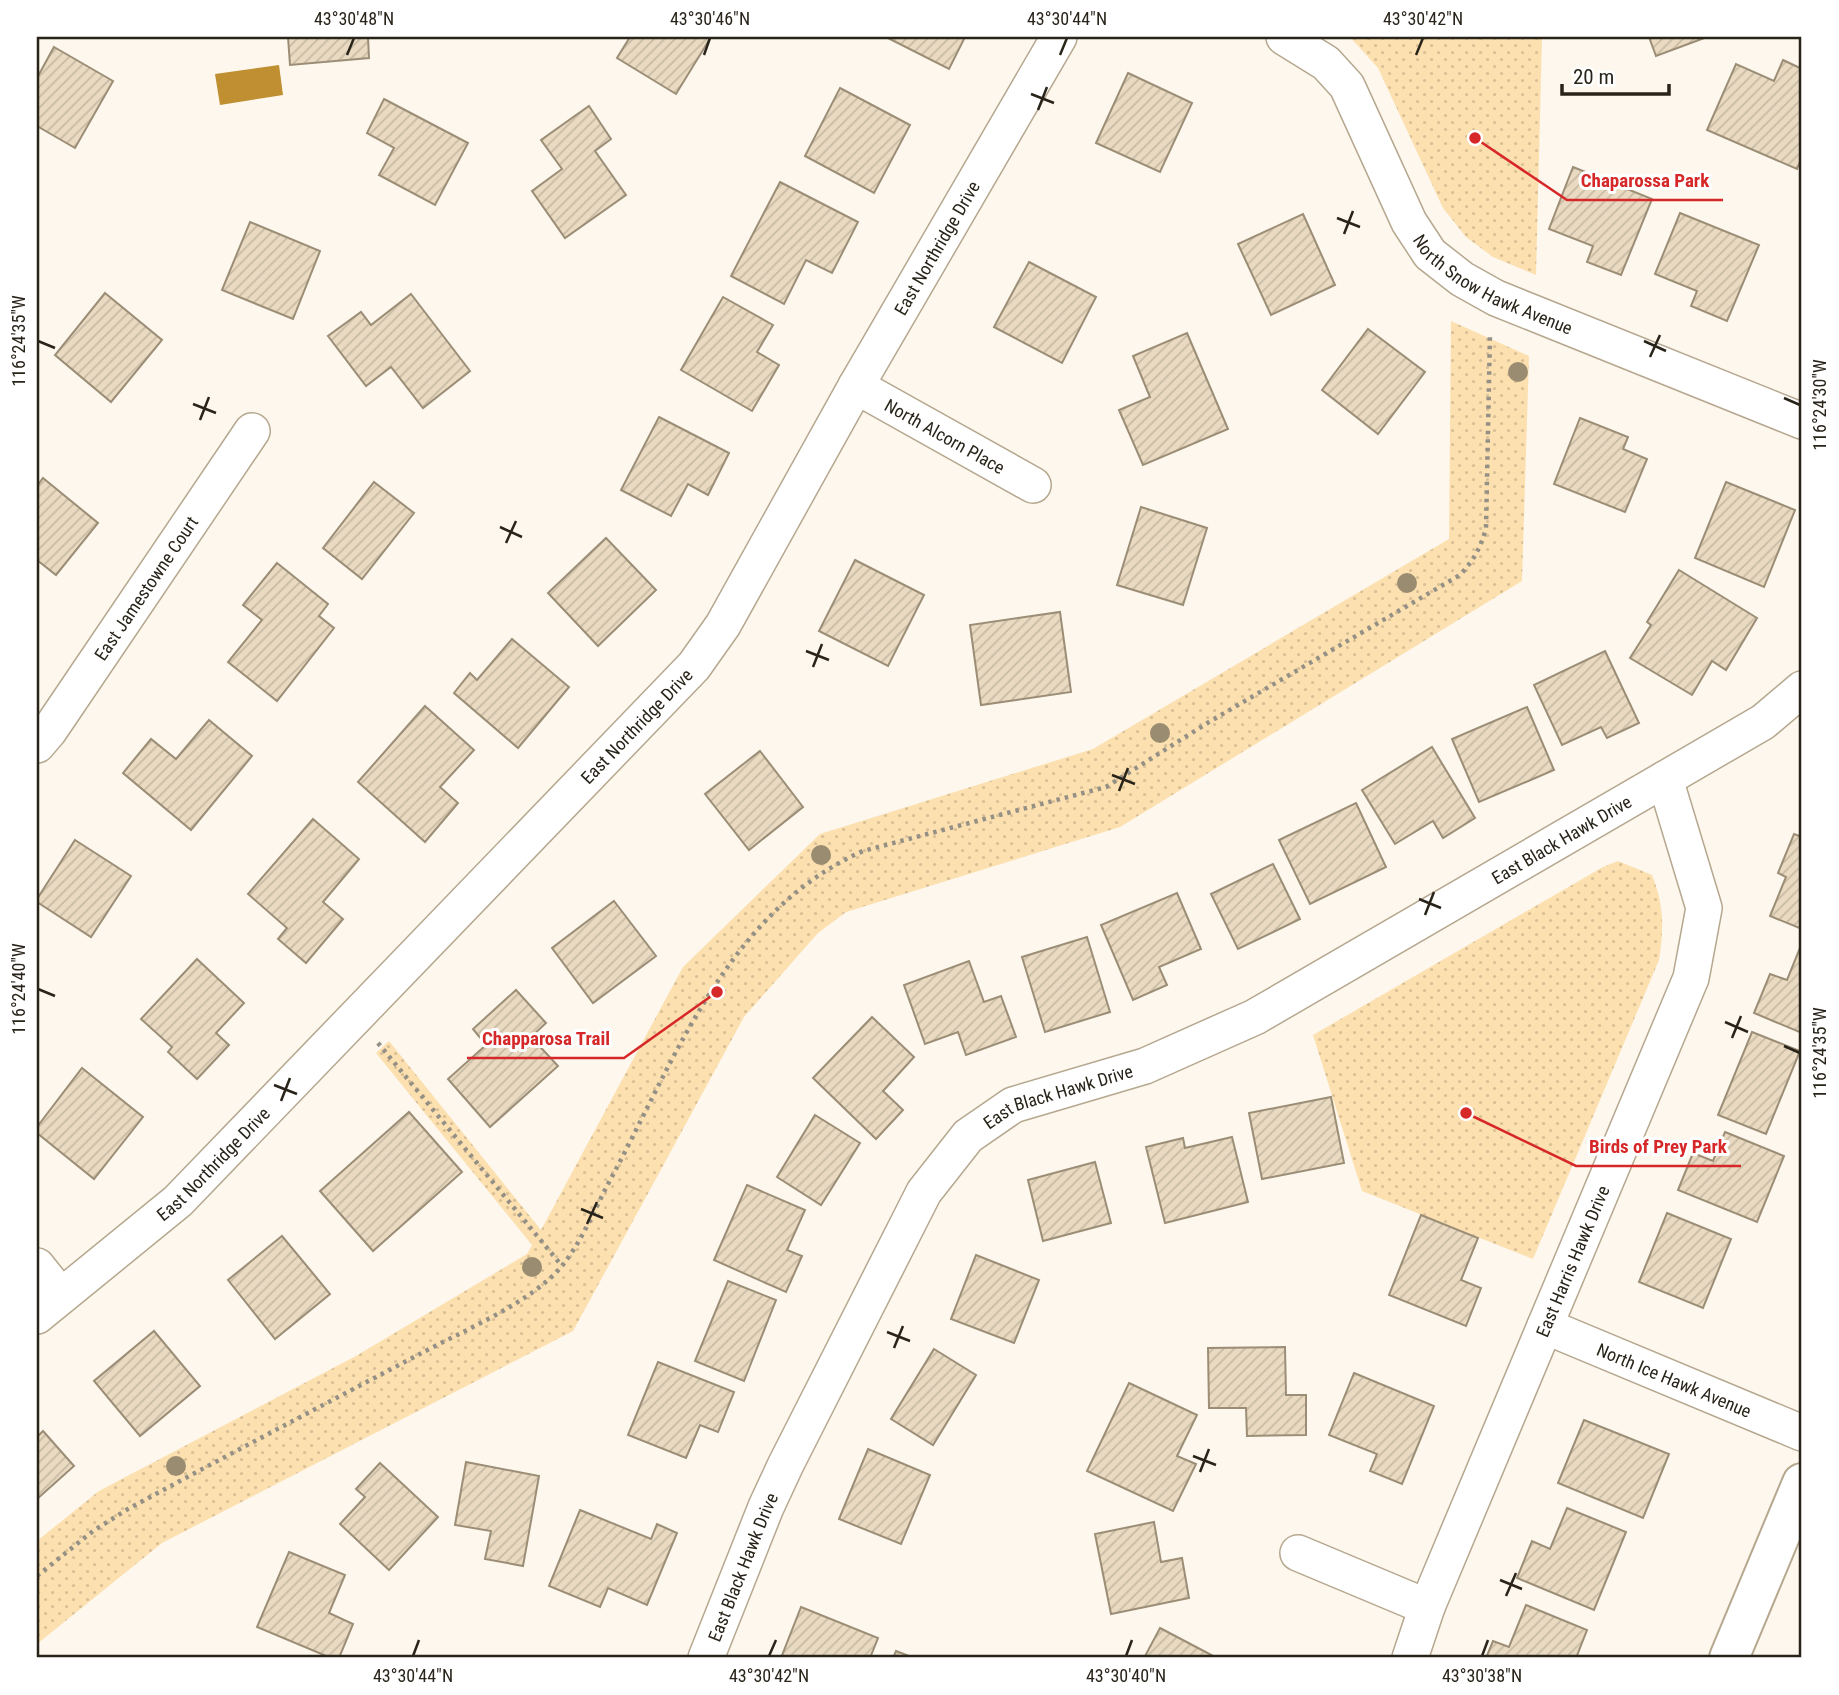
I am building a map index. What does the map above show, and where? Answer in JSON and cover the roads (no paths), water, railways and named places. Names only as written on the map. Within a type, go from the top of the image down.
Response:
[{"type":"street","name":"East Northridge Drive","points":[[48,1305],[178,1201],[694,666],[723,625],[856,386],[1059,37]]},
{"type":"street","name":"North Snow Hawk Avenue","points":[[1284,37],[1326,63],[1347,86],[1409,222],[1430,254],[1462,279],[1496,298],[1802,421]]},
{"type":"street","name":"North Alcorn Place","points":[[856,386],[1033,485]]},
{"type":"street","name":"East Jamestowne Court","points":[[37,746],[252,431]]},
{"type":"street","name":"East Black Hawk Drive","points":[[706,1658],[766,1507],[786,1465],[925,1192],[968,1136],[1013,1105],[1145,1066],[1255,1017],[1763,722],[1802,689]]},
{"type":"street","name":"East Harris Hawk Drive","points":[[1410,1658],[1427,1606],[1691,978],[1704,908],[1665,779]]},
{"type":"street","points":[[37,1266],[48,1305]]},
{"type":"street","name":"North Ice Hawk Avenue","points":[[1545,1326],[1802,1433]]},
{"type":"street","points":[[1729,1658],[1802,1483]]},
{"type":"street","points":[[1298,1553],[1427,1606]]},
{"type":"place","name":"Chaparossa Park","points":[[1475,138]]},
{"type":"place","name":"Chapparosa Trail","points":[[717,992]]},
{"type":"place","name":"Birds of Prey Park","points":[[1466,1113]]}]
